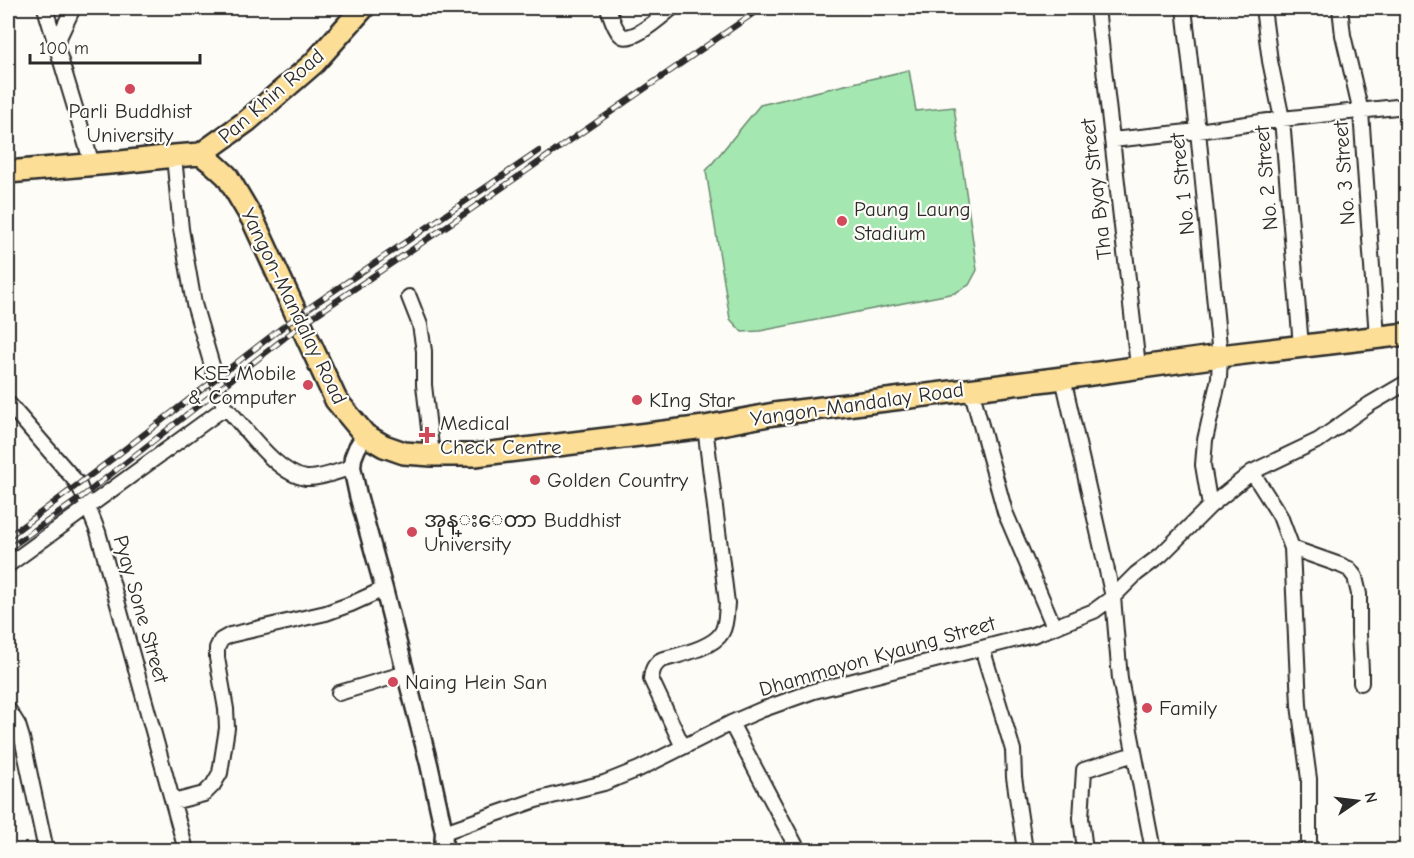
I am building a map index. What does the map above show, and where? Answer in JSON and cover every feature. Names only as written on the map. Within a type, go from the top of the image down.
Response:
[{"type":"main road","name":"Pan Khin Road","points":[[201,154],[247,121],[314,63],[363,8]]},
{"type":"main road","points":[[8,172],[201,154]]},
{"type":"main road","name":"Yangon-Mandalay Road","points":[[201,154],[227,176],[238,192],[336,400],[365,435],[384,446],[404,453],[432,456],[475,455],[705,427],[774,414],[1062,378],[1138,366],[1407,334]]},
{"type":"street","points":[[45,8],[92,164]]},
{"type":"street","points":[[56,44],[73,8]]},
{"type":"street","points":[[608,8],[618,32],[621,37],[626,38],[636,35],[672,8]]},
{"type":"street","name":"Tha Byay Street","points":[[1097,8],[1138,366]]},
{"type":"street","name":"No. 1 Street","points":[[1184,8],[1220,356],[1220,378],[1205,440],[1203,465],[1210,506]]},
{"type":"street","name":"No. 2 Street","points":[[1263,8],[1270,61],[1282,119],[1301,346]]},
{"type":"street","name":"No. 3 Street","points":[[1340,8],[1342,35],[1361,112],[1377,337]]},
{"type":"street","points":[[1112,140],[1407,106]]},
{"type":"street","points":[[174,156],[182,229],[194,304],[225,410]]},
{"type":"street","points":[[409,297],[416,314],[424,351],[424,385],[432,456]]},
{"type":"street","points":[[1062,378],[1113,597],[1120,679],[1153,850]]},
{"type":"street","name":"Dhammayon Kyaung Street","points":[[444,832],[536,800],[604,783],[639,769],[761,710],[814,691],[1033,635],[1094,611],[1161,555],[1210,506],[1252,472],[1318,440],[1370,404],[1407,383]]},
{"type":"street","points":[[970,389],[1005,512],[1054,627]]},
{"type":"street","name":"Pyay Sone Street","points":[[8,403],[79,485],[98,532],[186,850]]},
{"type":"street","points":[[8,565],[216,413],[225,410],[236,418],[255,443],[295,474],[307,478],[352,467]]},
{"type":"street","points":[[683,747],[651,679],[651,671],[661,660],[705,646],[716,640],[722,633],[725,621],[727,603],[705,427]]},
{"type":"street","points":[[365,435],[357,447],[352,467],[406,673],[444,832],[443,850]]},
{"type":"street","points":[[1252,472],[1280,516],[1292,548],[1299,705],[1309,779],[1309,850]]},
{"type":"street","points":[[1292,548],[1340,565],[1355,576],[1359,594],[1361,683]]},
{"type":"street","points":[[173,802],[204,794],[220,774],[227,728],[217,658],[217,648],[221,640],[230,635],[326,613],[384,589]]},
{"type":"street","points":[[982,648],[1013,750],[1014,777],[1025,850]]},
{"type":"street","points":[[339,693],[406,673]]},
{"type":"street","points":[[8,709],[18,725],[22,738],[46,850]]},
{"type":"street","points":[[732,723],[798,850]]},
{"type":"street","points":[[1085,850],[1081,818],[1084,771],[1134,753]]},
{"type":"green space","name":"Paung Laung Stadium","points":[[909,70],[916,111],[954,107],[977,270],[969,285],[955,293],[760,331],[742,332],[730,319],[706,171],[760,105]]},
{"type":"railway","points":[[8,549],[83,496],[301,325],[761,8]]},
{"type":"railway","points":[[8,537],[297,316],[539,151]]},
{"type":"place","name":"Parli Buddhist University","points":[[130,89]]},
{"type":"place","name":"Paung Laung Stadium","points":[[842,221]]},
{"type":"place","name":"KSE Mobile & Computer","points":[[308,385]]},
{"type":"place","name":"KIng Star","points":[[637,400]]},
{"type":"place","name":"Medical Check Centre","points":[[427,435]]},
{"type":"place","name":"Golden Country","points":[[535,480]]},
{"type":"place","name":"အုန္းေတာ Buddhist University","points":[[412,532]]},
{"type":"place","name":"Naing Hein San","points":[[393,682]]},
{"type":"place","name":"Family","points":[[1147,708]]}]
